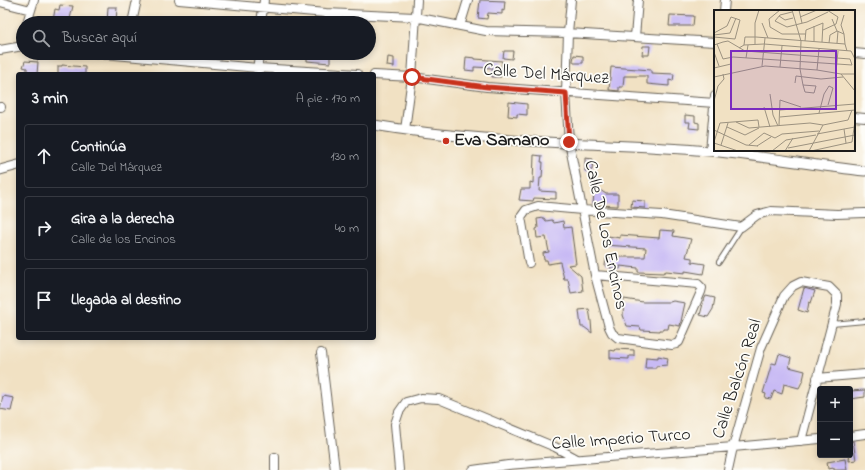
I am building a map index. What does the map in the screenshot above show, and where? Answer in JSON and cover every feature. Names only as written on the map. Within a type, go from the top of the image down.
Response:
[{"type":"street","points":[[29,16],[34,0]]},
{"type":"street","points":[[134,16],[137,0]]},
{"type":"street","points":[[179,0],[263,3],[326,13],[415,17],[486,31],[568,33],[714,42]]},
{"type":"street","points":[[405,130],[412,77],[417,0]]},
{"type":"street","points":[[460,26],[468,0]]},
{"type":"street","name":"Calle De Los Encinos","points":[[571,0],[568,33],[566,93],[569,142],[595,275],[609,327],[612,333],[618,338],[672,345],[676,344],[679,342],[702,288],[698,284],[595,275]]},
{"type":"street","points":[[635,37],[638,0]]},
{"type":"street","points":[[724,10],[725,0]]},
{"type":"street","points":[[0,2],[31,10]]},
{"type":"street","points":[[262,16],[263,3]]},
{"type":"street","points":[[0,50],[16,47]]},
{"type":"street","points":[[855,53],[865,54]]},
{"type":"street","points":[[167,60],[258,71],[292,72]]},
{"type":"street","points":[[258,71],[259,60]]},
{"type":"street","name":"Calle Del Márquez","points":[[376,75],[412,77],[487,87],[566,93],[714,100]]},
{"type":"street","points":[[710,151],[714,110]]},
{"type":"street","points":[[855,117],[865,118]]},
{"type":"street","points":[[376,125],[405,130],[500,140],[569,142],[710,151],[865,171]]},
{"type":"street","points":[[0,170],[16,166]]},
{"type":"street","points":[[529,263],[521,217],[526,210],[538,206],[662,215],[741,227],[757,215],[771,211],[838,214],[865,213]]},
{"type":"street","name":"Calle Balcón Real","points":[[728,470],[761,348],[784,296],[793,286],[801,282],[829,287],[837,295],[837,304],[801,441]]},
{"type":"street","points":[[321,354],[335,470]]},
{"type":"street","points":[[817,378],[865,374]]},
{"type":"street","points":[[399,470],[395,424],[399,412],[406,402],[420,398],[439,399],[464,408],[555,447],[578,459]]},
{"type":"street","points":[[853,436],[865,434]]},
{"type":"street","name":"Calle Imperio Turco","points":[[473,470],[508,465],[817,439]]},
{"type":"street","points":[[274,457],[275,470]]},
{"type":"lane","points":[[719,262],[741,227]]},
{"type":"lane","points":[[832,324],[865,321]]},
{"type":"building","points":[[480,0],[505,1],[504,11],[502,10],[502,14],[488,13],[487,19],[478,18]]},
{"type":"building","points":[[60,5],[73,6],[71,16],[54,16],[55,9],[59,10]]},
{"type":"building","points":[[108,7],[117,7],[116,16],[107,16]]},
{"type":"building","points":[[670,15],[694,16],[693,26],[669,26]]},
{"type":"building","points":[[643,46],[650,46],[649,55],[642,55]]},
{"type":"building","points":[[504,51],[513,51],[512,59],[503,58]]},
{"type":"building","points":[[574,55],[583,56],[583,63],[574,63]]},
{"type":"building","points":[[388,57],[394,58],[394,67],[387,66]]},
{"type":"building","points":[[466,57],[502,61],[501,77],[492,77],[493,68],[474,67],[474,71],[465,70]]},
{"type":"building","points":[[330,60],[330,63],[307,61]]},
{"type":"building","points":[[25,61],[38,62],[37,72],[27,72],[27,68],[23,67]]},
{"type":"building","points":[[58,66],[85,67],[85,72],[58,72]]},
{"type":"building","points":[[611,67],[651,70],[651,73],[674,74],[673,81],[669,80],[669,86],[647,84],[647,76],[624,76],[623,87],[619,87],[619,91],[609,90]]},
{"type":"building","points":[[509,102],[527,104],[527,115],[517,114],[517,117],[508,116]]},
{"type":"building","points":[[685,115],[695,116],[695,122],[699,123],[699,129],[689,128],[690,122],[685,122]]},
{"type":"building","points":[[534,155],[542,156],[541,162],[543,162],[539,191],[556,192],[556,199],[534,198],[533,201],[519,200],[521,189],[530,189],[530,182],[533,183]]},
{"type":"building","points":[[585,158],[593,159],[592,170],[585,171]]},
{"type":"building","points":[[600,190],[606,194],[618,194],[618,206],[593,205],[594,192],[599,193]]},
{"type":"building","points":[[632,200],[645,201],[645,208],[631,207]]},
{"type":"building","points":[[544,218],[546,221],[552,220],[554,223],[563,221],[564,228],[571,227],[576,264],[568,265],[581,276],[583,291],[571,293],[568,279],[564,279],[560,262],[548,264],[547,260],[544,260],[543,253],[549,252],[546,237],[537,238],[536,229],[538,228],[537,219]]},
{"type":"building","points":[[660,230],[674,231],[673,236],[691,239],[686,257],[692,258],[692,262],[705,264],[703,274],[685,271],[685,273],[666,271],[663,273],[638,272],[638,268],[620,266],[620,269],[605,266],[606,258],[609,259],[609,257],[645,257],[646,248],[606,245],[608,236],[620,238],[620,235],[659,238]]},
{"type":"building","points":[[804,288],[815,291],[811,303],[809,302],[807,313],[798,310]]},
{"type":"building","points":[[706,296],[715,298],[713,309],[708,317],[700,315]]},
{"type":"building","points":[[624,299],[643,302],[673,301],[685,303],[680,326],[669,324],[668,329],[660,331],[641,330],[640,327],[627,326],[623,315]]},
{"type":"building","points":[[589,309],[592,333],[584,327],[581,327],[579,310]]},
{"type":"building","points":[[616,349],[634,350],[634,356],[629,356],[629,359],[610,358],[610,350],[615,351]]},
{"type":"building","points":[[779,354],[791,358],[789,367],[805,371],[803,380],[799,388],[784,384],[782,394],[774,391],[771,399],[765,398],[766,394],[763,393],[772,363],[776,364]]},
{"type":"building","points":[[658,356],[668,358],[667,365],[656,366],[656,368],[645,368],[646,357],[658,358]]},
{"type":"building","points":[[865,390],[865,397],[853,399],[853,391]]},
{"type":"building","points":[[3,396],[14,398],[11,411],[0,409]]},
{"type":"building","points":[[853,441],[856,460],[849,461],[849,458],[853,458]]},
{"type":"building","points":[[845,459],[847,470],[834,470],[834,468],[828,469],[827,462]]},
{"type":"place","name":"Eva Samano","points":[[446,141]]},
{"type":"route","points":[[412,77],[487,87],[566,93],[569,142]]}]
